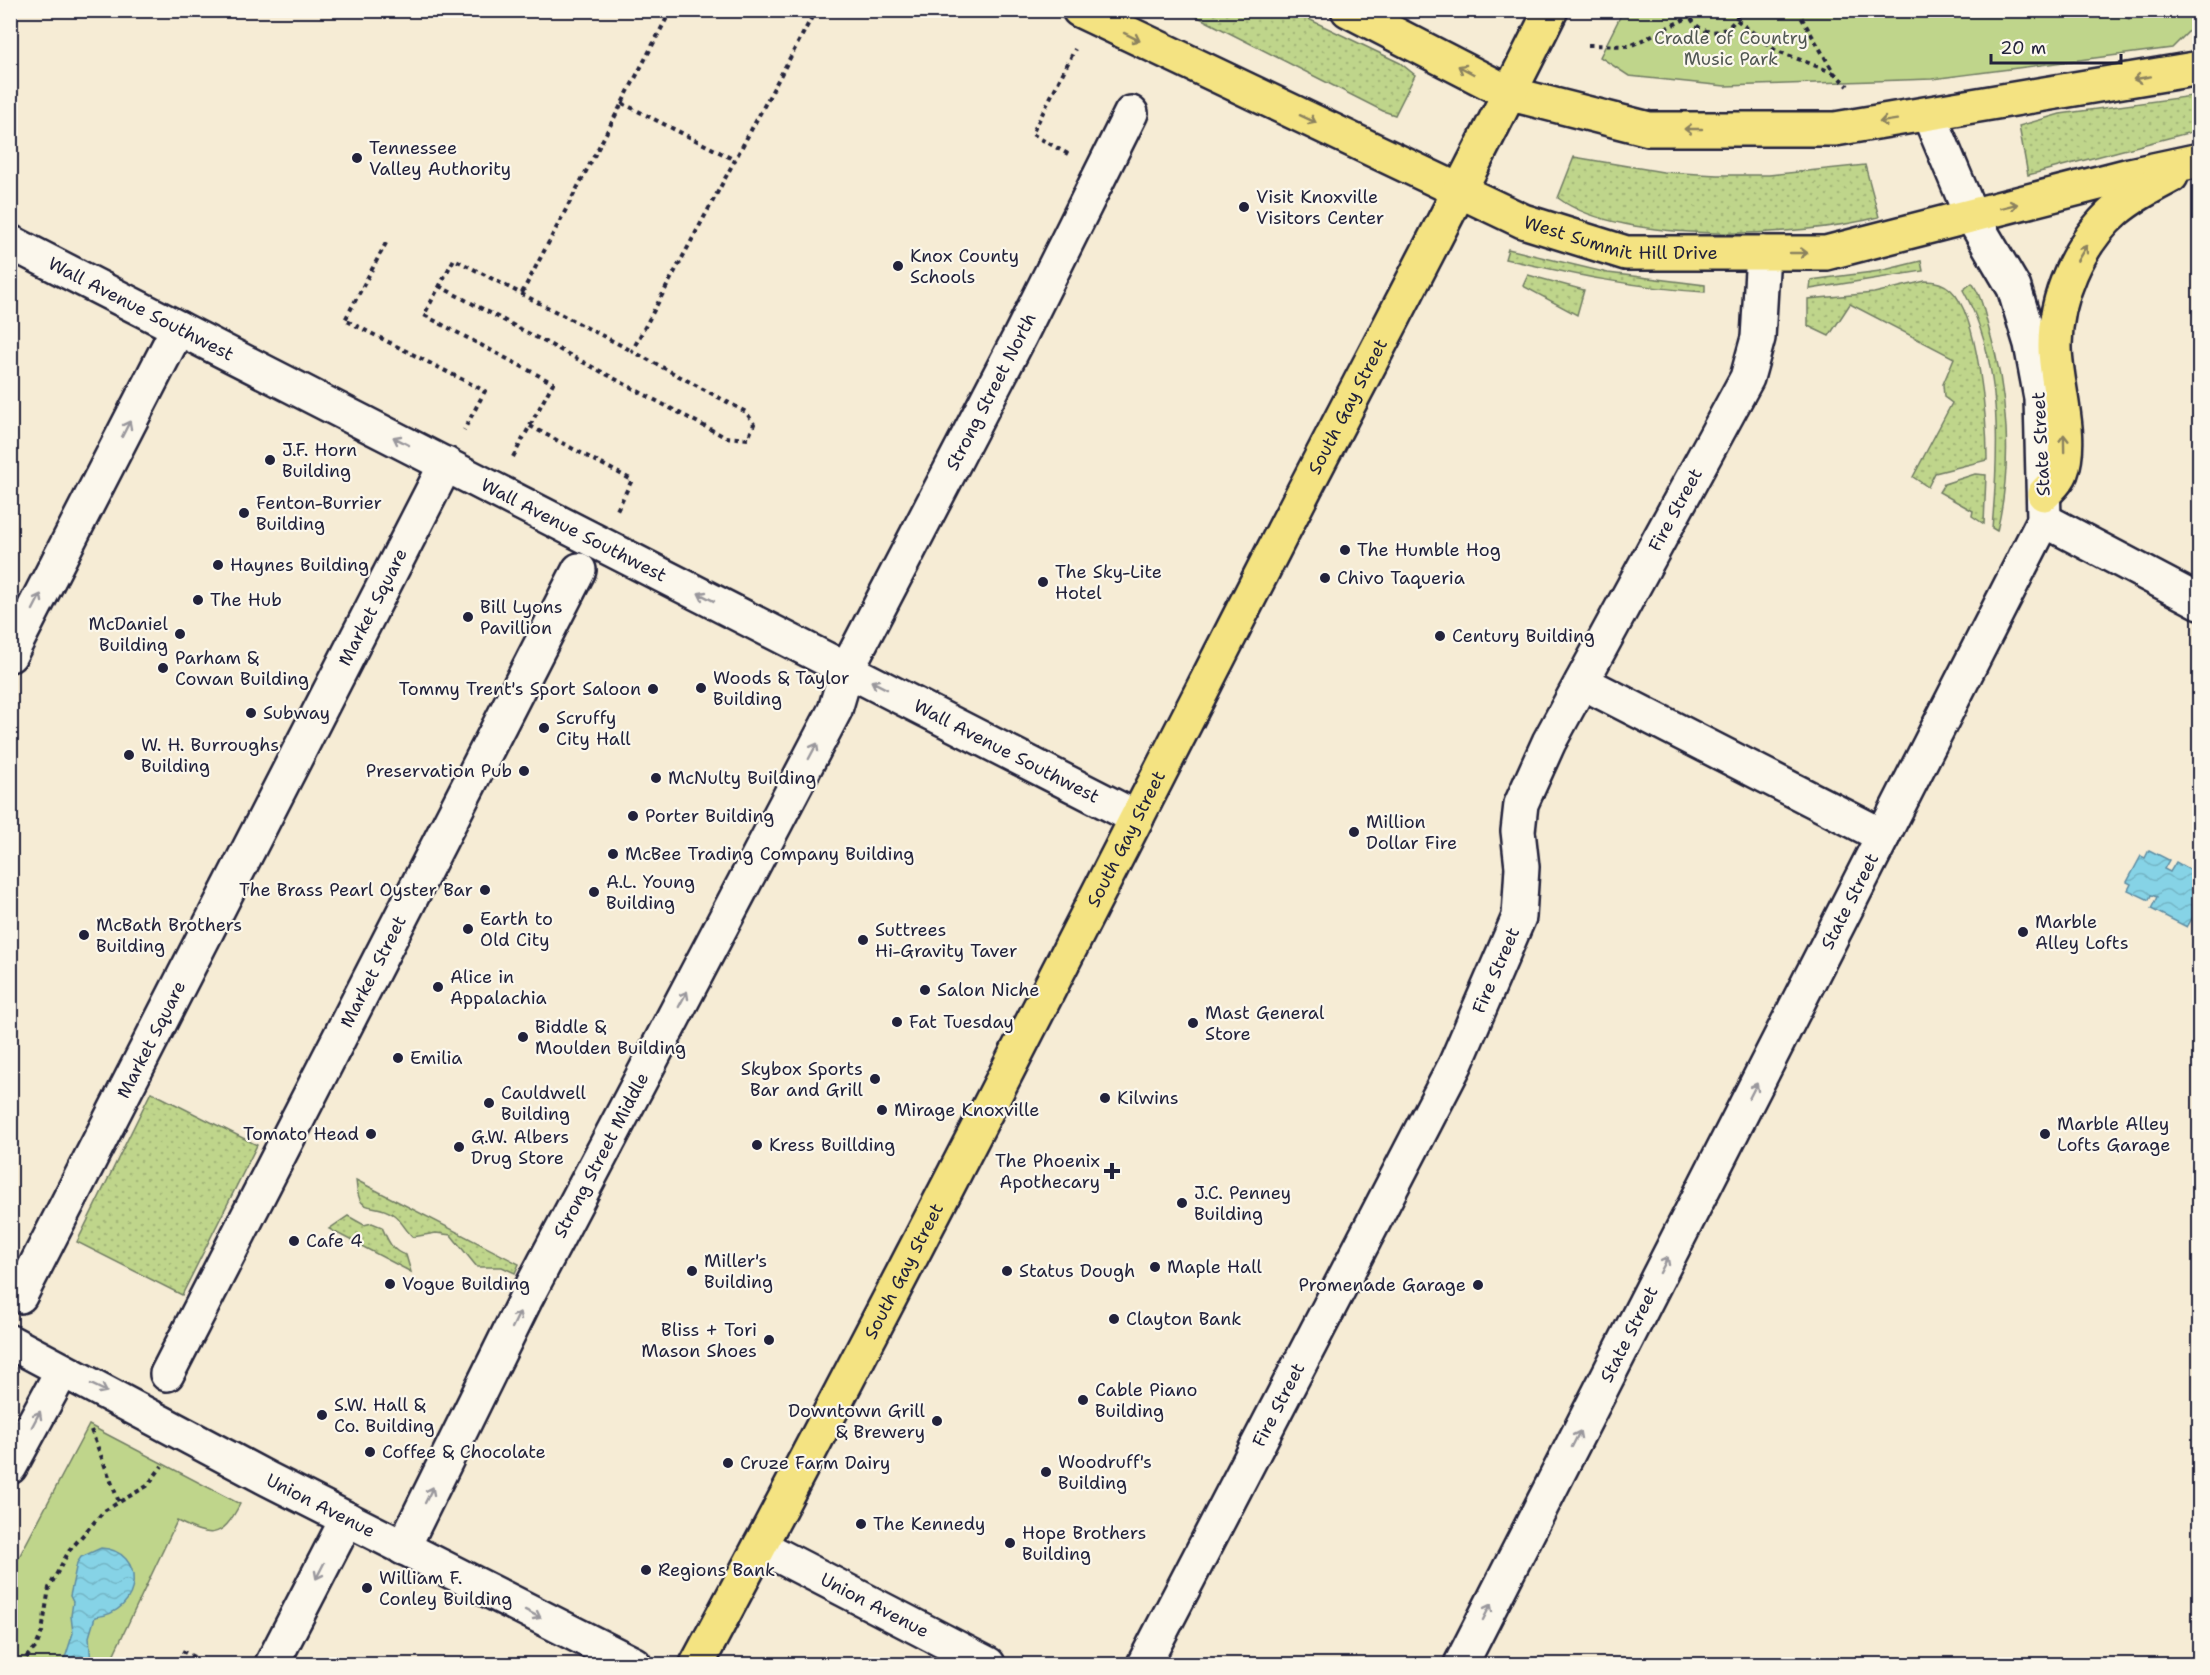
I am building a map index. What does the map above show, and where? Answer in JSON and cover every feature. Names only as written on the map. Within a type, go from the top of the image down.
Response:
[{"type":"main road","name":"West Summit Hill Drive","points":[[1079,10],[1161,51],[1523,221],[1626,253],[1826,253],[2130,175],[2199,161]]},
{"type":"main road","points":[[1348,10],[1511,94],[1649,129],[1835,129],[2199,68]]},
{"type":"main road","name":"South Gay Street","points":[[698,1665],[1137,818],[1458,189],[1511,94],[1551,10]]},
{"type":"main road","points":[[2044,507],[2061,475],[2064,457],[2064,428],[2055,348],[2062,299],[2075,266],[2101,226],[2117,209],[2143,191],[2199,161]]},
{"type":"street","name":"Strong Street North","points":[[847,669],[1020,336],[1131,113]]},
{"type":"street","name":"State Street","points":[[1461,1665],[1883,836],[2044,507],[2041,398],[2031,344],[2014,288],[1971,215],[1929,115]]},
{"type":"street","name":"Wall Avenue Southwest","points":[[10,242],[1137,818]]},
{"type":"street","name":"Fire Street","points":[[1144,1665],[1455,1065],[1519,917],[1522,867],[1518,831],[1521,804],[1545,751],[1747,378],[1758,338],[1763,253]]},
{"type":"street","points":[[10,654],[178,327]]},
{"type":"street","name":"Market Square","points":[[20,1296],[446,464]]},
{"type":"street","points":[[2044,507],[2199,602]]},
{"type":"street","name":"Market Street","points":[[167,1374],[579,570]]},
{"type":"street","name":"Strong Street Middle","points":[[404,1548],[532,1288],[835,710],[847,669]]},
{"type":"street","points":[[1582,682],[1883,836]]},
{"type":"street","name":"Union Avenue","points":[[10,1342],[347,1519],[634,1665]]},
{"type":"street","points":[[10,1467],[62,1371]]},
{"type":"street","points":[[272,1665],[347,1519]]},
{"type":"street","name":"Union Avenue","points":[[760,1546],[988,1665]]},
{"type":"path","points":[[522,293],[671,10]]},
{"type":"path","points":[[632,351],[812,17],[800,10]]},
{"type":"path","points":[[1688,10],[1689,17],[1694,24],[1708,33],[1725,31],[1737,20],[1740,10]]},
{"type":"path","points":[[1797,10],[1834,73],[1851,88]]},
{"type":"path","points":[[1588,45],[1630,46],[1689,17]]},
{"type":"path","points":[[1737,20],[1775,50],[1834,73]]},
{"type":"path","points":[[1064,152],[1032,134],[1075,49]]},
{"type":"path","points":[[622,104],[735,160]]},
{"type":"path","points":[[386,243],[345,320],[485,391],[446,464]]},
{"type":"path","points":[[439,286],[725,437],[748,439],[754,424],[746,412],[454,259],[439,286],[424,315],[553,383],[496,490]]},
{"type":"path","points":[[530,426],[632,480],[623,498]]},
{"type":"path","points":[[88,1422],[119,1502]]},
{"type":"path","points":[[20,1665],[36,1647],[42,1632],[49,1588],[60,1567],[88,1527],[104,1511],[147,1486],[163,1464]]},
{"type":"path","points":[[182,1650],[208,1665]]},
{"type":"green space","name":"Cradle of Country Music Park","points":[[2110,10],[2129,19],[2133,11],[2190,11],[2195,25],[2172,48],[1932,79],[1725,86],[1629,76],[1600,57],[1623,11]]},
{"type":"green space","points":[[1186,11],[1292,11],[1400,63],[1415,75],[1395,115]]},
{"type":"green space","points":[[2199,95],[2199,130],[2028,175],[2019,126],[2060,114]]},
{"type":"green space","points":[[1574,157],[1663,172],[1717,175],[1769,175],[1865,165],[1879,217],[1846,224],[1761,232],[1714,233],[1624,224],[1587,213],[1558,198]]},
{"type":"green space","points":[[1508,249],[1608,273],[1705,285],[1705,292],[1629,284],[1530,265],[1505,259]]},
{"type":"green space","points":[[1921,261],[1923,271],[1810,289],[1811,280],[1880,271]]},
{"type":"green space","points":[[1528,275],[1584,290],[1577,315],[1523,286]]},
{"type":"green space","points":[[1925,281],[1939,283],[1951,290],[1961,303],[1968,322],[1980,371],[1987,460],[1935,473],[1928,487],[1913,477],[1952,403],[1944,397],[1943,384],[1954,358],[1850,304],[1829,336],[1808,326],[1808,299],[1874,293]]},
{"type":"green space","points":[[1972,283],[1980,298],[1995,351],[2004,402],[2005,480],[1997,531],[1992,528],[1996,437],[1992,376],[1976,317],[1963,290]]},
{"type":"green space","points":[[1975,474],[1986,475],[1984,524],[1972,516],[1973,511],[1939,492],[1944,484]]},
{"type":"green space","points":[[151,1092],[257,1145],[182,1295],[77,1242]]},
{"type":"green space","points":[[356,1180],[519,1264],[515,1273],[502,1267],[477,1267],[451,1235],[436,1233],[413,1237],[394,1215],[363,1204]]},
{"type":"green space","points":[[348,1216],[364,1225],[372,1223],[382,1227],[394,1248],[406,1255],[411,1272],[329,1229]]},
{"type":"green space","points":[[89,1425],[240,1504],[227,1525],[214,1532],[198,1530],[177,1521],[109,1664],[11,1664],[10,1574]]},
{"type":"water","points":[[2149,850],[2169,860],[2164,869],[2170,872],[2176,862],[2199,875],[2199,932],[2194,929],[2198,920],[2193,917],[2187,927],[2151,909],[2157,897],[2151,895],[2149,900],[2128,890],[2131,884],[2127,882],[2141,856],[2145,858]]},
{"type":"water","points":[[101,1548],[116,1551],[126,1559],[132,1570],[133,1582],[130,1594],[123,1605],[111,1613],[95,1617],[89,1637],[91,1664],[60,1664],[66,1655],[73,1633],[71,1616],[73,1602],[70,1596],[77,1563],[81,1557]]},
{"type":"place","name":"Tennessee Valley Authority","points":[[357,158]]},
{"type":"place","name":"Visit Knoxville Visitors Center","points":[[1244,207]]},
{"type":"place","name":"Knox County Schools","points":[[898,266]]},
{"type":"place","name":"J.F. Horn Building","points":[[270,460]]},
{"type":"place","name":"Fenton-Burrier Building","points":[[244,513]]},
{"type":"place","name":"The Humble Hog","points":[[1345,550]]},
{"type":"place","name":"Haynes Building","points":[[218,565]]},
{"type":"place","name":"Chivo Taqueria","points":[[1325,578]]},
{"type":"place","name":"The Sky-Lite Hotel","points":[[1043,582]]},
{"type":"place","name":"The Hub","points":[[198,600]]},
{"type":"place","name":"Bill Lyons Pavillion","points":[[468,617]]},
{"type":"place","name":"McDaniel Building","points":[[180,634]]},
{"type":"place","name":"Century Building","points":[[1440,636]]},
{"type":"place","name":"Parham & Cowan Building","points":[[163,668]]},
{"type":"place","name":"Woods & Taylor Building","points":[[701,688]]},
{"type":"place","name":"Tommy Trent's Sport Saloon","points":[[653,689]]},
{"type":"place","name":"Subway","points":[[251,713]]},
{"type":"place","name":"Scruffy City Hall","points":[[544,728]]},
{"type":"place","name":"W. H. Burroughs Building","points":[[129,755]]},
{"type":"place","name":"Preservation Pub","points":[[524,771]]},
{"type":"place","name":"McNulty Building","points":[[656,778]]},
{"type":"place","name":"Porter Building","points":[[633,816]]},
{"type":"place","name":"Million Dollar Fire","points":[[1354,832]]},
{"type":"place","name":"McBee Trading Company Building","points":[[613,854]]},
{"type":"place","name":"The Brass Pearl Oyster Bar","points":[[485,890]]},
{"type":"place","name":"A.L. Young Building","points":[[594,892]]},
{"type":"place","name":"Earth to Old City","points":[[468,929]]},
{"type":"place","name":"Marble Alley Lofts","points":[[2023,932]]},
{"type":"place","name":"McBath Brothers Building","points":[[84,935]]},
{"type":"place","name":"Suttrees Hi-Gravity Taver","points":[[863,940]]},
{"type":"place","name":"Alice in Appalachia","points":[[438,987]]},
{"type":"place","name":"Salon Niche","points":[[925,990]]},
{"type":"place","name":"Fat Tuesday","points":[[897,1022]]},
{"type":"place","name":"Mast General Store","points":[[1193,1023]]},
{"type":"place","name":"Biddle & Moulden Building","points":[[523,1037]]},
{"type":"place","name":"Emilia","points":[[398,1058]]},
{"type":"place","name":"Skybox Sports Bar and Grill","points":[[875,1079]]},
{"type":"place","name":"Kilwins","points":[[1105,1098]]},
{"type":"place","name":"Cauldwell Building","points":[[489,1103]]},
{"type":"place","name":"Mirage Knoxville","points":[[882,1110]]},
{"type":"place","name":"Tomato Head","points":[[371,1134]]},
{"type":"place","name":"Marble Alley Lofts Garage","points":[[2045,1134]]},
{"type":"place","name":"Kress Buillding","points":[[757,1145]]},
{"type":"place","name":"G.W. Albers Drug Store","points":[[459,1147]]},
{"type":"place","name":"The Phoenix Apothecary","points":[[1112,1171]]},
{"type":"place","name":"J.C. Penney Building","points":[[1182,1203]]},
{"type":"place","name":"Cafe 4","points":[[294,1241]]},
{"type":"place","name":"Maple Hall","points":[[1155,1267]]},
{"type":"place","name":"Miller's Building","points":[[692,1271]]},
{"type":"place","name":"Status Dough","points":[[1007,1271]]},
{"type":"place","name":"Vogue Building","points":[[390,1284]]},
{"type":"place","name":"Promenade Garage","points":[[1478,1285]]},
{"type":"place","name":"Clayton Bank","points":[[1114,1319]]},
{"type":"place","name":"Bliss + Tori Mason Shoes","points":[[769,1340]]},
{"type":"place","name":"Cable Piano Building","points":[[1083,1400]]},
{"type":"place","name":"S.W. Hall & Co. Building","points":[[322,1415]]},
{"type":"place","name":"Downtown Grill & Brewery","points":[[937,1421]]},
{"type":"place","name":"Coffee & Chocolate","points":[[370,1452]]},
{"type":"place","name":"Cruze Farm Dairy","points":[[728,1463]]},
{"type":"place","name":"Woodruff's Building","points":[[1046,1472]]},
{"type":"place","name":"The Kennedy","points":[[861,1524]]},
{"type":"place","name":"Hope Brothers Building","points":[[1010,1543]]},
{"type":"place","name":"Regions Bank","points":[[646,1570]]},
{"type":"place","name":"William F. Conley Building","points":[[367,1588]]}]
